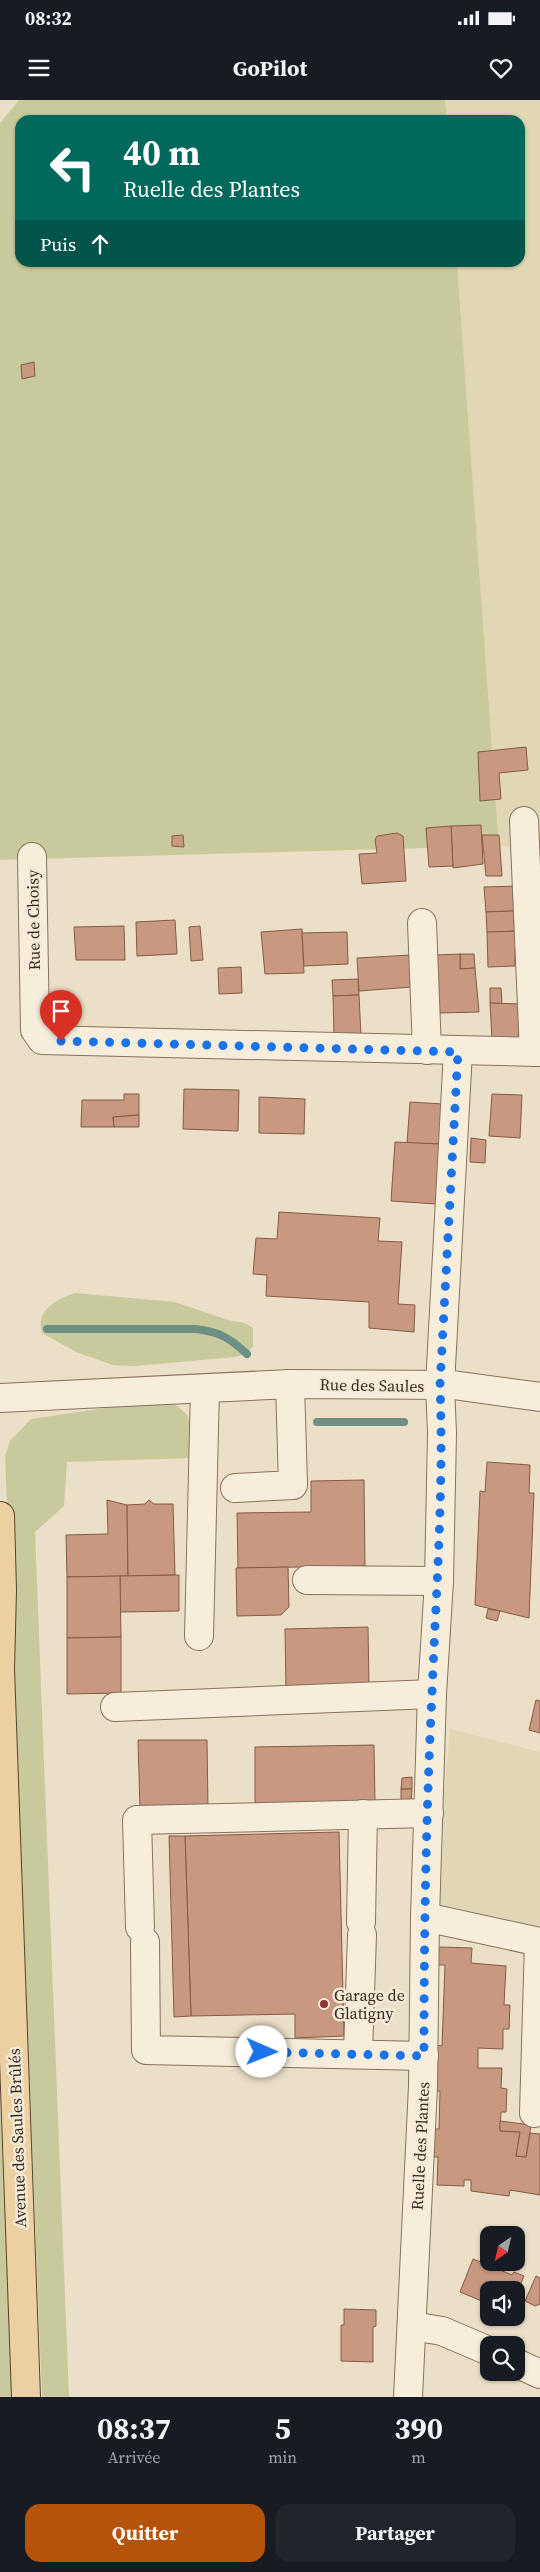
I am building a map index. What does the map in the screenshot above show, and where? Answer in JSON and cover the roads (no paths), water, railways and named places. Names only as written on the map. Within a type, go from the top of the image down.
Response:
[{"type":"main road","name":"Avenue des Saules Brûlés","points":[[0,1516],[2,1590],[0,1668],[26,2397]]},
{"type":"street","points":[[422,923],[427,1050],[537,1052],[524,821]]},
{"type":"street","name":"Rue de Choisy","points":[[32,857],[35,1030],[42,1040],[427,1050]]},
{"type":"street","name":"Rue des Saules","points":[[0,1398],[290,1384],[440,1385],[458,1052]]},
{"type":"street","points":[[235,1488],[293,1485],[290,1384]]},
{"type":"street","points":[[440,1385],[471,1386],[540,1397]]},
{"type":"street","name":"Ruelle des Plantes","points":[[408,2397],[424,2056],[425,1916],[432,1694],[439,1580],[442,1433],[440,1385]]},
{"type":"street","points":[[199,1636],[205,1389]]},
{"type":"street","points":[[307,1580],[439,1580]]},
{"type":"street","points":[[115,1706],[432,1694]]},
{"type":"street","points":[[424,2056],[358,2053],[146,2050],[137,1820],[429,1812]]},
{"type":"street","points":[[358,2053],[363,1814]]},
{"type":"street","points":[[425,1916],[540,1942],[534,2113]]},
{"type":"street","points":[[412,2326],[442,2331],[480,2347]]},
{"type":"street","points":[[525,2367],[540,2374]]},
{"type":"waterway","points":[[47,1329],[195,1329],[223,1336],[247,1354]]},
{"type":"waterway","points":[[317,1422],[404,1422]]},
{"type":"place","name":"Garage de Glatigny","points":[[324,2004]]}]
